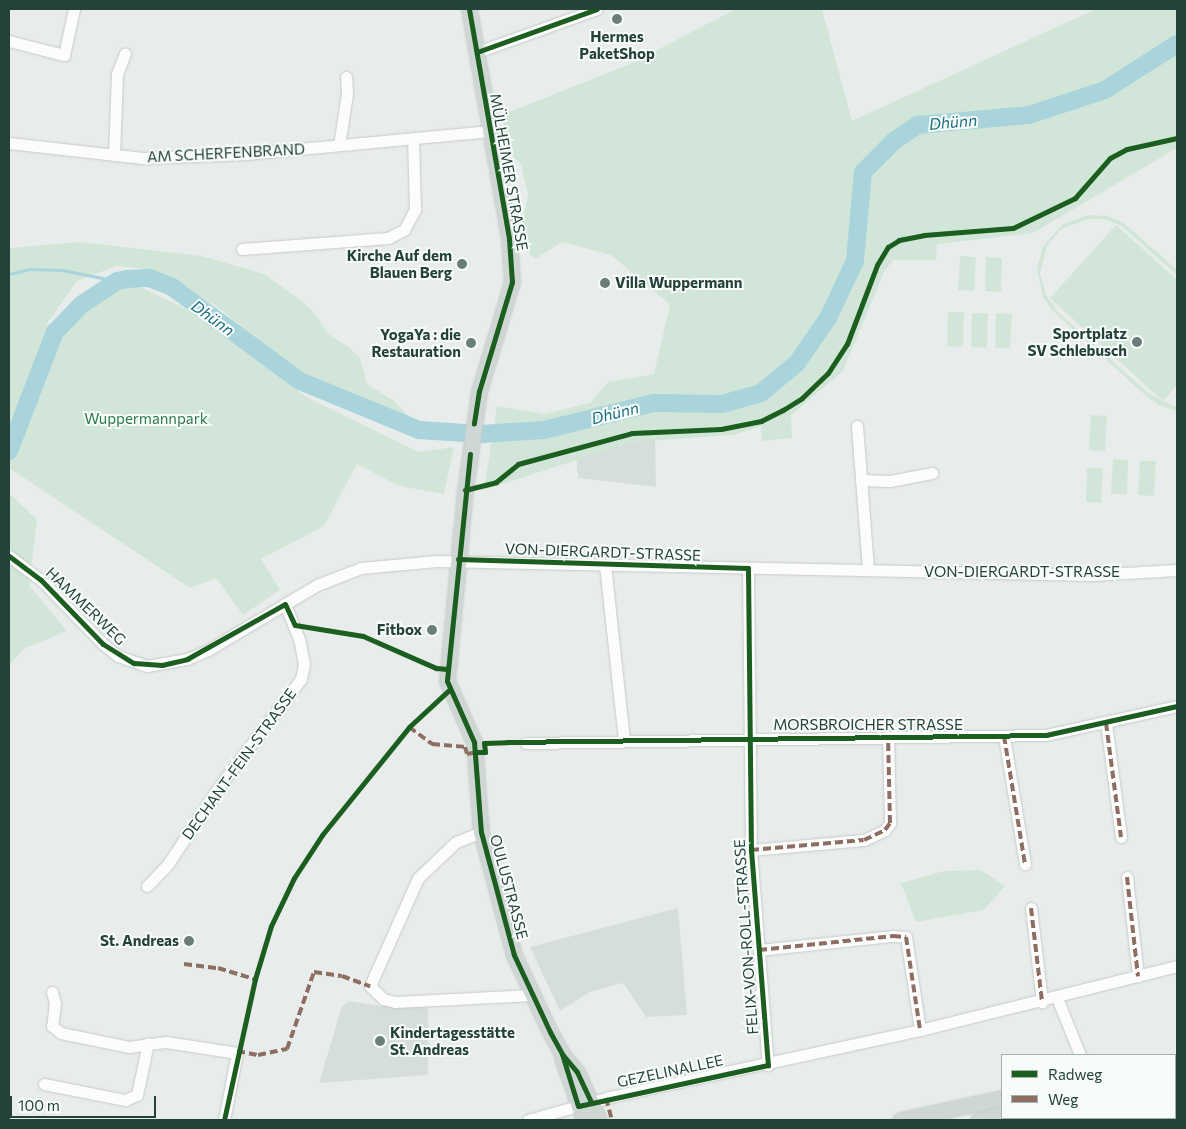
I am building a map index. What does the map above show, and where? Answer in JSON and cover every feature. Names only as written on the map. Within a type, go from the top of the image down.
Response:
[{"type":"main road","name":"MÜLHEIMER STRASSE","points":[[449,690],[447,655],[478,391],[512,282],[509,239],[469,9]]},
{"type":"main road","name":"OULUSTRASSE","points":[[449,690],[474,742],[482,832],[514,955],[585,1104],[599,1120]]},
{"type":"main road","points":[[900,1120],[1001,1098]]},
{"type":"main road","name":"OULUSTRASSE","points":[[584,1120],[585,1104]]},
{"type":"main road","points":[[978,1120],[1001,1115]]},
{"type":"street","points":[[9,41],[64,55],[74,9]]},
{"type":"street","points":[[477,52],[597,9]]},
{"type":"street","points":[[114,155],[117,74],[125,53]]},
{"type":"street","points":[[339,145],[347,94],[346,77]]},
{"type":"street","name":"AM SCHERFENBRAND","points":[[9,143],[142,158],[246,154],[490,131]]},
{"type":"street","points":[[242,248],[388,238],[404,230],[415,209],[413,139]]},
{"type":"street","points":[[857,426],[868,570]]},
{"type":"street","points":[[861,480],[890,481],[932,473]]},
{"type":"street","name":"HAMMERWEG","points":[[9,556],[41,580],[103,644],[118,656],[147,666],[187,659],[208,650],[316,585],[361,568],[458,559]]},
{"type":"street","name":"VON-DIERGARDT-STRASSE","points":[[458,559],[605,565],[1091,574],[1177,570]]},
{"type":"street","points":[[605,565],[624,741]]},
{"type":"street","name":"FELIX-VON-ROLL-STRASSE","points":[[748,568],[752,850],[768,1064]]},
{"type":"street","name":"DECHANT-FEIN-STRASSE","points":[[147,886],[168,864],[218,788],[301,678],[304,664],[300,639],[285,604]]},
{"type":"street","name":"MORSBROICHER STRASSE","points":[[526,743],[1058,734],[1177,706]]},
{"type":"street","points":[[1106,723],[1121,837]]},
{"type":"street","points":[[1004,736],[1025,864]]},
{"type":"street","name":"MORSBROICHER STRASSE","points":[[888,737],[890,823]]},
{"type":"street","name":"FELIX-VON-ROLL-STRASSE","points":[[752,850],[864,840],[890,823]]},
{"type":"street","points":[[482,832],[456,842],[418,878],[370,986],[383,999],[395,1002],[532,995]]},
{"type":"street","points":[[1127,876],[1138,976]]},
{"type":"street","points":[[1031,908],[1042,1002]]},
{"type":"street","name":"FELIX-VON-ROLL-STRASSE","points":[[759,950],[893,936],[906,937],[920,1030]]},
{"type":"street","name":"GEZELINALLEE","points":[[528,1120],[585,1104],[1042,1002],[1177,966]]},
{"type":"street","points":[[52,992],[55,1003],[52,1026],[61,1033],[129,1047],[166,1042],[236,1053],[224,1120]]},
{"type":"street","points":[[1057,998],[1080,1054]]},
{"type":"street","points":[[44,1084],[125,1100],[137,1095],[148,1043]]},
{"type":"shaded area","points":[[655,433],[656,487],[578,478],[576,453]]},
{"type":"shaded area","points":[[678,908],[687,1015],[646,1017],[623,983],[590,992],[560,1011],[530,947]]},
{"type":"shaded area","name":"Kindertagesstätte St. Andreas","points":[[349,1001],[380,1006],[428,1006],[428,1075],[319,1083],[342,1006]]},
{"type":"green space","points":[[736,9],[822,9],[852,121],[1096,9],[1177,9],[1177,148],[1033,233],[937,244],[936,260],[893,260],[884,272],[843,371],[791,415],[792,438],[762,441],[761,426],[733,435],[632,442],[484,490],[497,406],[544,414],[590,403],[608,382],[654,374],[670,305],[611,255],[562,242],[535,259],[529,253],[521,227],[528,195],[521,164],[508,152],[502,115],[632,63]]},
{"type":"green space","points":[[1088,215],[1108,216],[1124,223],[1177,270],[1177,275],[1122,226],[1105,219],[1088,219],[1061,229],[1047,246],[1040,273],[1046,295],[1058,312],[1149,394],[1177,407],[1177,411],[1159,405],[1145,395],[1053,311],[1043,297],[1037,269],[1043,246],[1063,224]]},
{"type":"green space","name":"Sportplatz SV Schlebusch","points":[[1116,225],[1177,280],[1177,385],[1163,401],[1050,298]]},
{"type":"green space","points":[[80,242],[202,256],[264,274],[313,311],[328,334],[350,348],[360,358],[367,384],[394,401],[414,422],[410,429],[319,389],[215,305],[148,269],[116,266],[77,281],[46,325],[53,327],[9,424],[9,248]]},
{"type":"green space","points":[[960,256],[976,257],[974,291],[958,290]]},
{"type":"green space","points":[[986,257],[1002,258],[1001,292],[985,291]]},
{"type":"green space","name":"Wuppermannpark","points":[[132,283],[207,319],[306,397],[419,452],[454,447],[444,494],[399,486],[357,464],[324,526],[261,559],[280,590],[243,615],[216,578],[190,588],[9,468],[9,450],[44,361],[74,308]]},
{"type":"green space","points":[[948,312],[964,312],[963,347],[947,346]]},
{"type":"green space","points":[[972,313],[988,313],[987,348],[971,347]]},
{"type":"green space","points":[[996,313],[1012,314],[1010,348],[995,348]]},
{"type":"green space","points":[[1091,415],[1107,416],[1105,451],[1089,450]]},
{"type":"green space","points":[[1113,459],[1128,460],[1127,494],[1111,494]]},
{"type":"green space","points":[[1140,461],[1156,461],[1154,496],[1138,495]]},
{"type":"green space","points":[[1087,468],[1103,468],[1101,503],[1086,502]]},
{"type":"green space","points":[[9,493],[37,520],[29,585],[67,631],[25,648],[9,665]]},
{"type":"green space","points":[[981,870],[1005,886],[984,910],[916,922],[901,883],[944,871]]},
{"type":"waterway","name":"Dhünn","points":[[9,451],[55,332],[81,305],[117,281],[127,279],[149,278],[172,287],[300,381],[419,430],[480,434],[544,430],[654,403],[722,404],[761,393],[797,363],[828,318],[855,261],[863,172],[894,141],[918,125],[1029,115],[1105,90],[1177,44]]},
{"type":"waterway","points":[[9,274],[31,269],[62,270],[117,281]]},
{"type":"marked path","points":[[1106,723],[1121,837]]},
{"type":"marked path","points":[[409,727],[432,744],[465,747],[467,754],[477,752]]},
{"type":"marked path","points":[[1004,736],[1025,864]]},
{"type":"marked path","points":[[751,850],[864,840],[885,830],[890,823],[888,737]]},
{"type":"marked path","points":[[1127,877],[1138,976]]},
{"type":"marked path","points":[[1031,908],[1042,1002]]},
{"type":"marked path","points":[[759,950],[893,936],[906,937],[920,1030]]},
{"type":"marked path","points":[[184,964],[218,968],[255,979]]},
{"type":"marked path","points":[[237,1051],[258,1055],[287,1049],[314,972],[342,976],[370,986]]},
{"type":"marked path","points":[[606,1098],[612,1120]]},
{"type":"cycle path","points":[[469,9],[509,239],[512,282],[479,391],[474,424]]},
{"type":"cycle path","points":[[477,52],[597,9]]},
{"type":"cycle path","points":[[465,490],[496,482],[518,464],[632,433],[721,429],[761,421],[802,398],[828,373],[847,344],[877,265],[888,247],[899,240],[924,235],[1013,228],[1075,198],[1110,158],[1127,149],[1177,138]]},
{"type":"cycle path","points":[[470,454],[447,681],[474,742],[481,832],[514,955],[550,1032],[562,1054],[577,1072],[591,1102]]},
{"type":"cycle path","points":[[9,556],[41,580],[103,644],[134,663],[162,665],[187,659],[285,604],[295,625],[363,636],[436,668],[447,669]]},
{"type":"cycle path","points":[[458,559],[748,568],[751,850],[768,1065],[578,1106],[562,1054]]},
{"type":"cycle path","points":[[224,1120],[255,979],[271,926],[294,878],[322,835],[409,727],[449,690]]},
{"type":"cycle path","points":[[476,752],[485,752],[484,743],[507,742],[1046,735],[1177,706]]},
{"type":"place","name":"Hermes PaketShop","points":[[617,19]]},
{"type":"place","name":"Kirche Auf dem Blauen Berg","points":[[462,264]]},
{"type":"place","name":"Villa Wuppermann","points":[[605,283]]},
{"type":"place","name":"Sportplatz SV Schlebusch","points":[[1137,342]]},
{"type":"place","name":"YogaYa : die Restauration","points":[[471,343]]},
{"type":"place","name":"Fitbox","points":[[432,630]]},
{"type":"place","name":"St. Andreas","points":[[189,941]]},
{"type":"place","name":"Kindertagesstätte St. Andreas","points":[[380,1041]]}]
